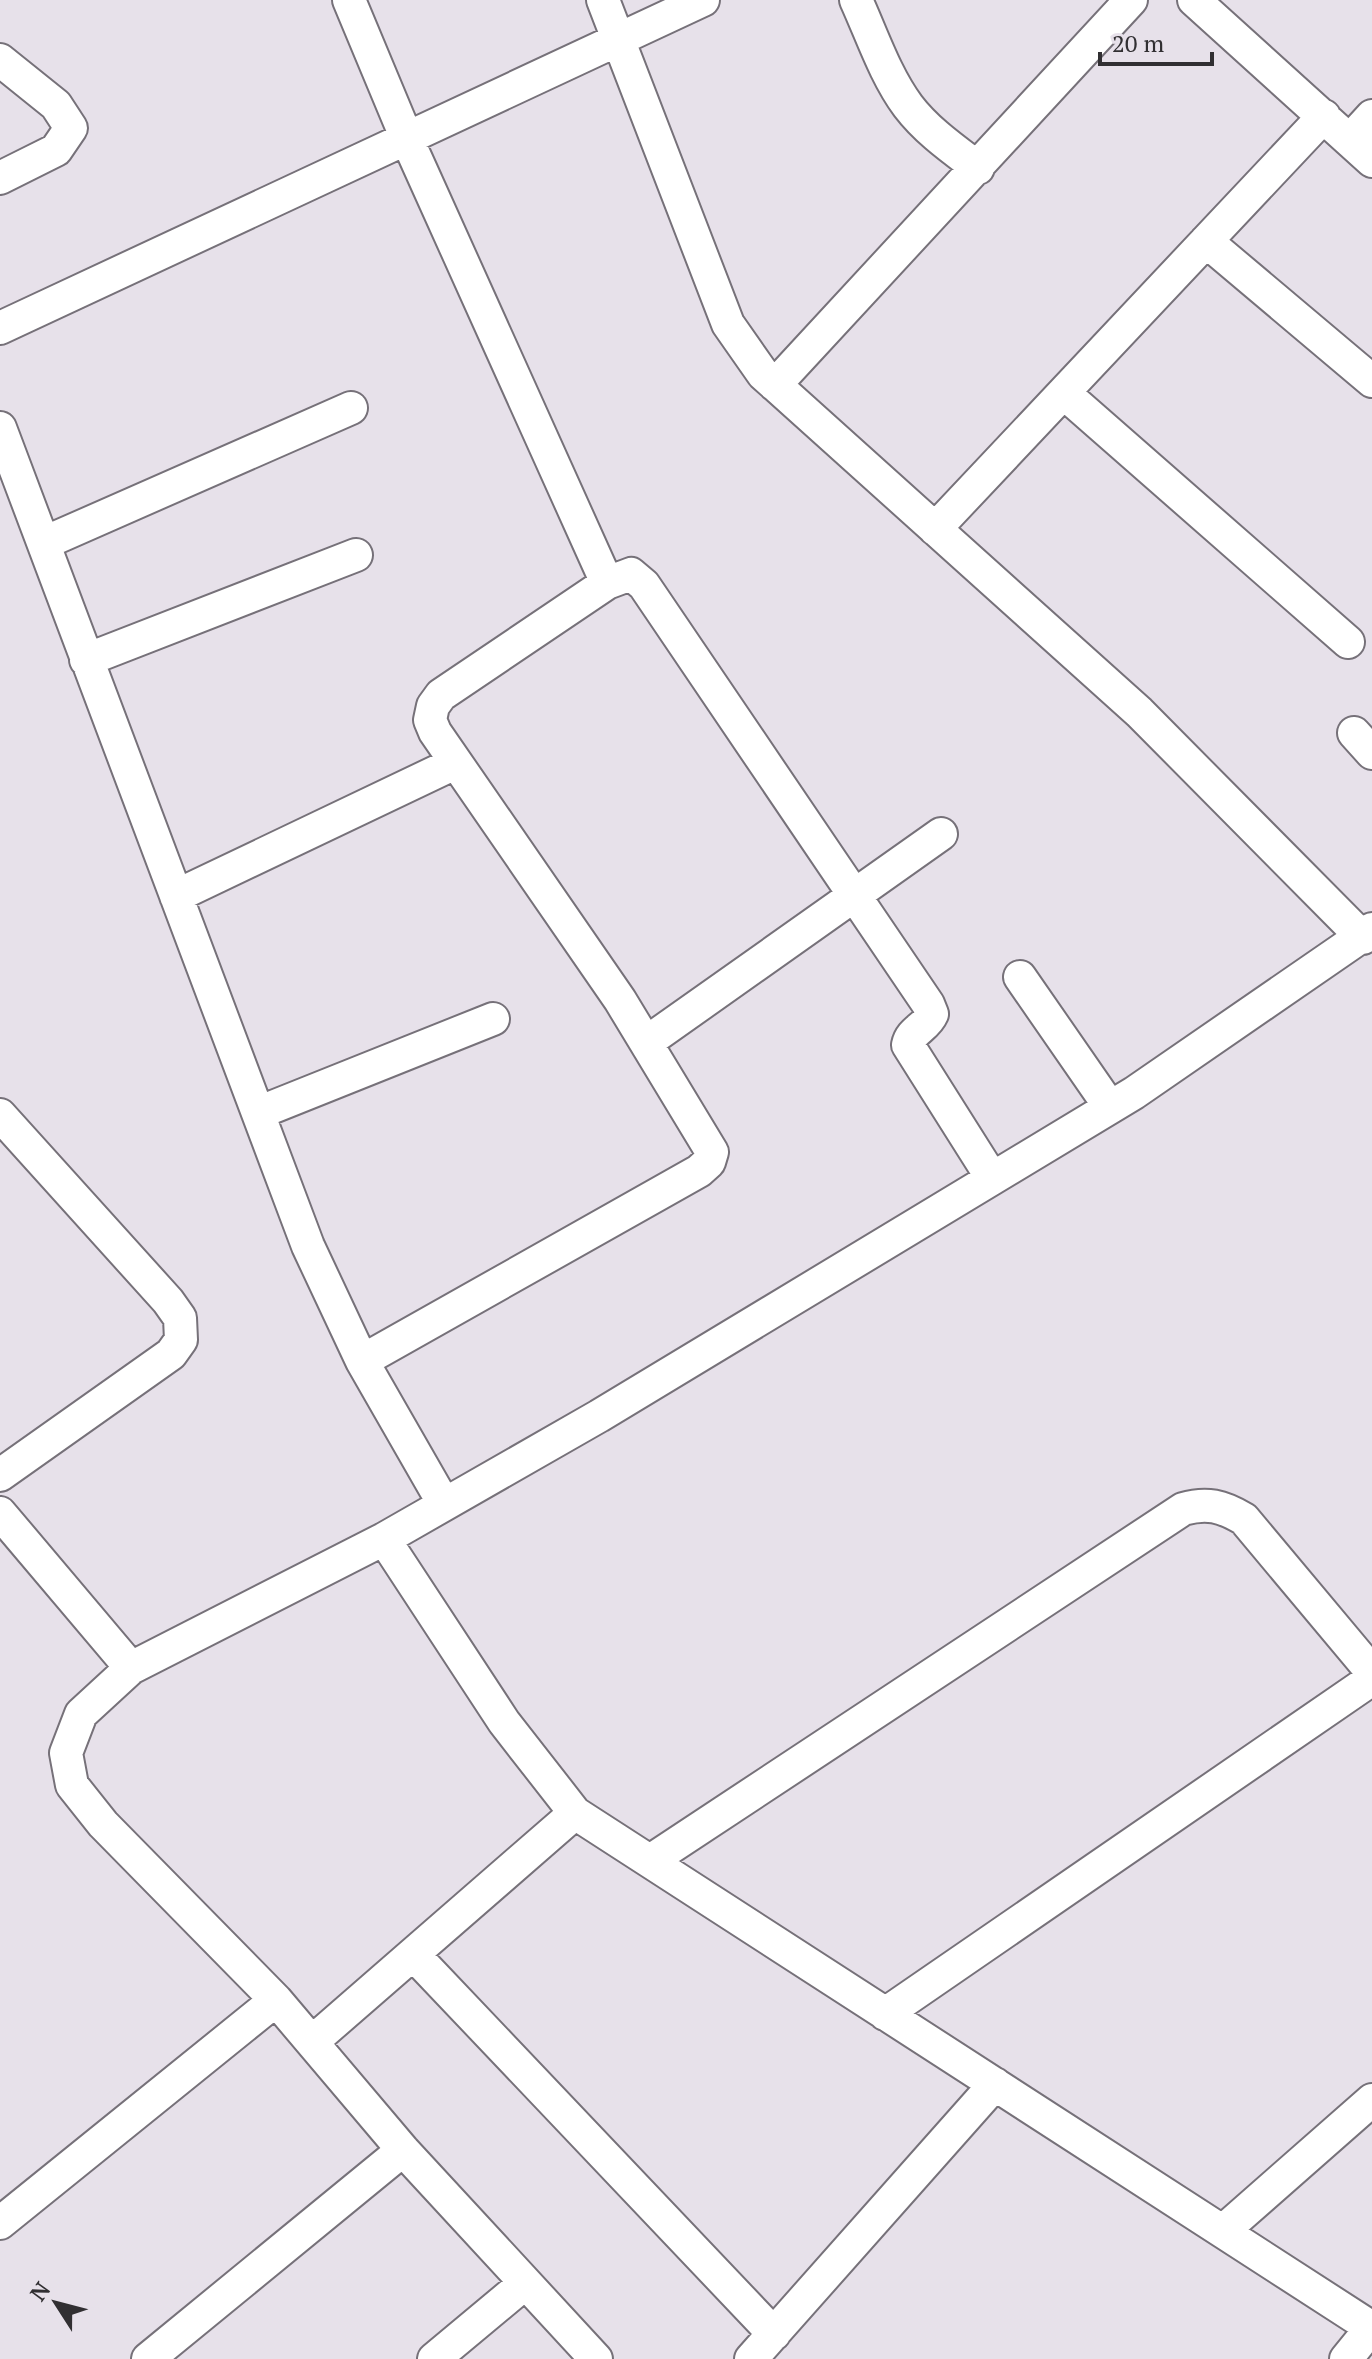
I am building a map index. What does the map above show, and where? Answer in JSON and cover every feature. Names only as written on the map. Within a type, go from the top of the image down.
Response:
[{"type":"street","points":[[349,0],[407,139],[607,583]]},
{"type":"street","points":[[596,2359],[403,2150],[276,2000],[103,1824],[72,1785],[66,1753],[81,1714],[131,1668],[384,1539],[599,1416],[1110,1107],[1367,933],[1139,712],[775,385],[750,358],[728,324],[620,36],[603,0]]},
{"type":"street","points":[[0,328],[407,139],[620,36],[703,0]]},
{"type":"street","points":[[856,0],[891,78],[908,106],[931,131],[978,168]]},
{"type":"street","points":[[775,385],[1131,0]]},
{"type":"street","points":[[1194,0],[1361,150],[1372,116]]},
{"type":"street","points":[[0,60],[56,105],[71,128],[56,150],[0,178]]},
{"type":"street","points":[[935,529],[1324,116]]},
{"type":"street","points":[[1206,241],[1372,381]]},
{"type":"street","points":[[1064,393],[1348,642]]},
{"type":"street","points":[[44,543],[351,408]]},
{"type":"street","points":[[0,428],[308,1246],[362,1361],[444,1504]]},
{"type":"street","points":[[86,660],[356,555]]},
{"type":"street","points":[[362,1361],[709,1162],[712,1152],[707,1140],[647,1042],[455,763],[430,720],[433,706],[441,695],[607,583],[631,574],[644,585],[856,894],[932,1014],[909,1040],[912,1054],[992,1178]]},
{"type":"street","points":[[176,896],[455,763]]},
{"type":"street","points":[[647,1042],[941,834]]},
{"type":"street","points":[[1020,977],[1110,1107]]},
{"type":"street","points":[[258,1113],[493,1019]]},
{"type":"street","points":[[0,1115],[168,1301],[180,1318],[181,1340],[171,1354],[0,1475]]},
{"type":"street","points":[[650,1861],[1183,1509],[1201,1504],[1225,1507],[1244,1519],[1372,1672]]},
{"type":"street","points":[[0,1513],[131,1668]]},
{"type":"street","points":[[384,1539],[504,1722],[575,1813],[1371,2328],[1346,2359]]},
{"type":"street","points":[[885,2014],[1372,1679]]},
{"type":"street","points":[[313,2041],[575,1813]]},
{"type":"street","points":[[414,1955],[774,2334]]},
{"type":"street","points":[[0,2223],[276,2000]]},
{"type":"street","points":[[751,2359],[995,2084]]},
{"type":"street","points":[[1223,2231],[1372,2100]]},
{"type":"street","points":[[148,2359],[403,2150]]},
{"type":"street","points":[[434,2359],[524,2284]]}]
